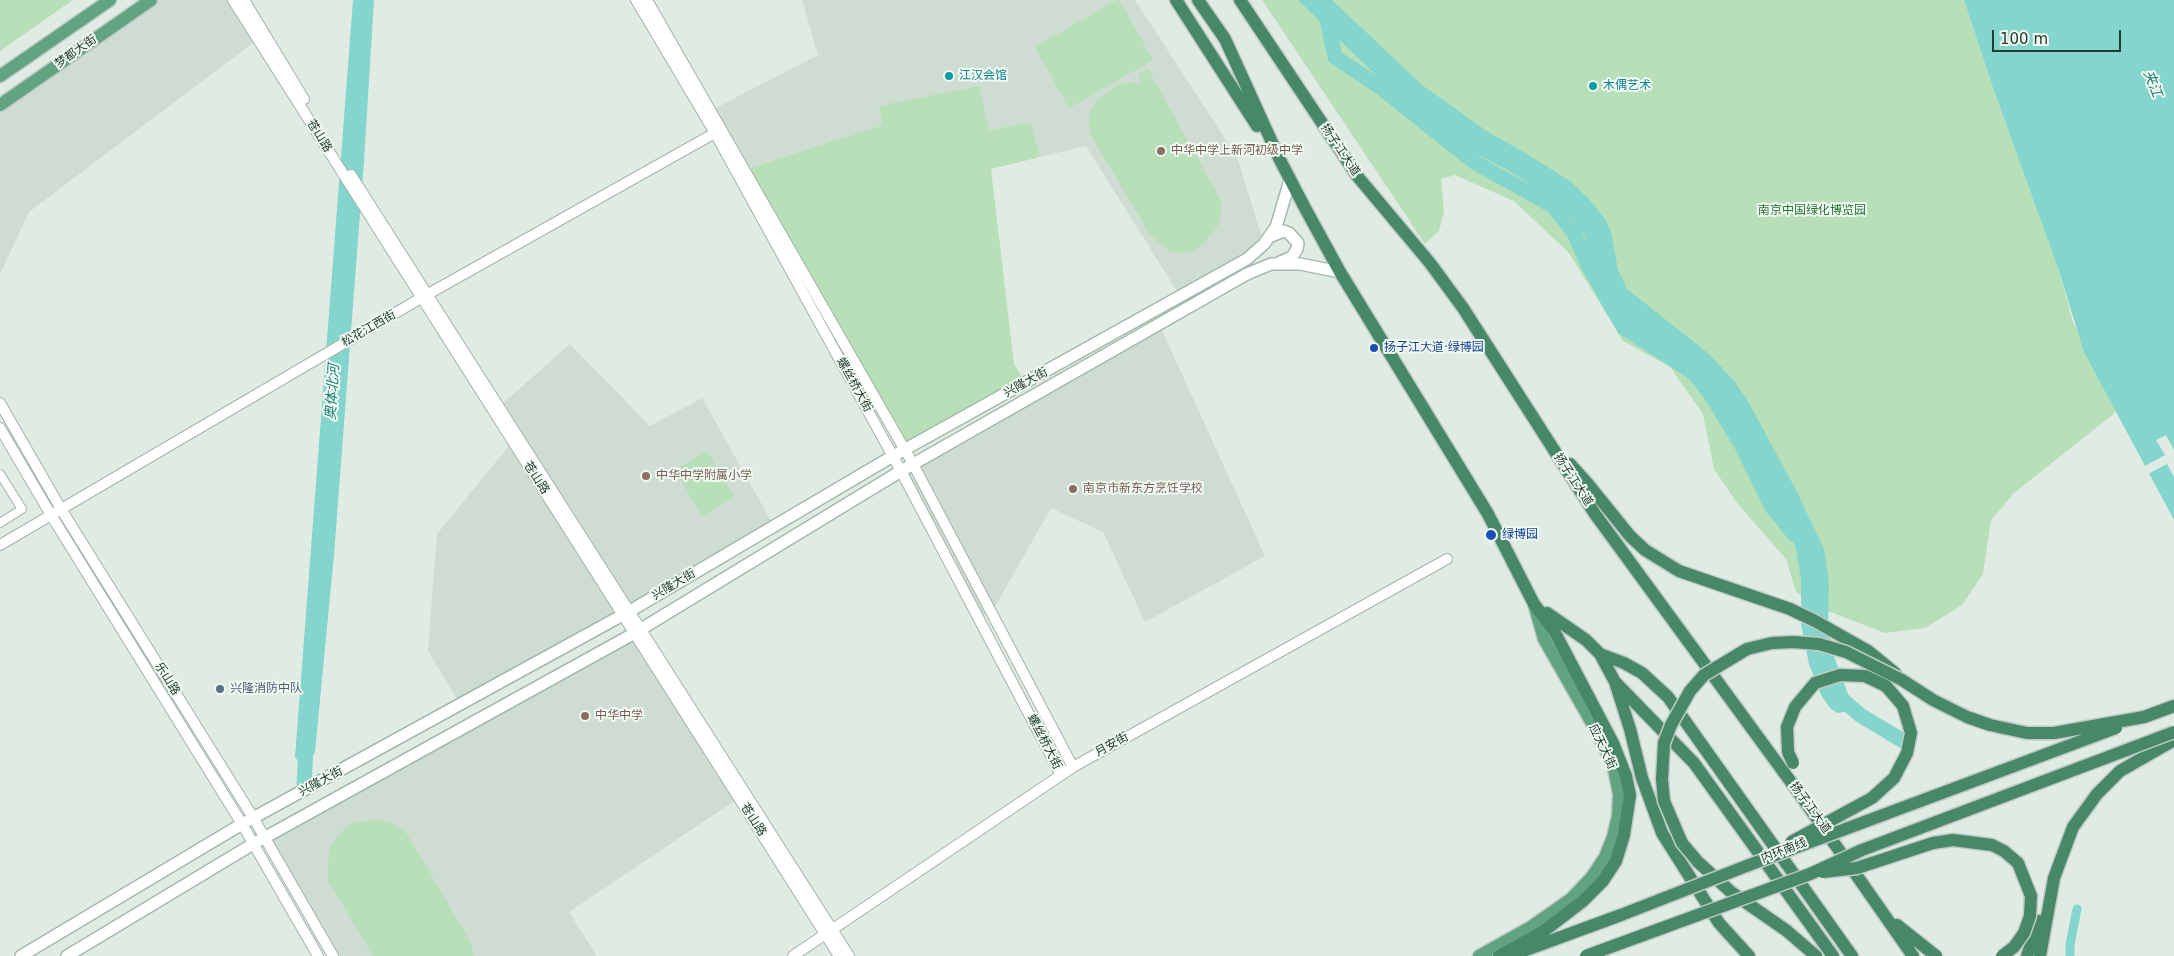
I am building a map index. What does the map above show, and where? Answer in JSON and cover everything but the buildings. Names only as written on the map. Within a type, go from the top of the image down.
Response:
[{"type":"highway","points":[[1176,0],[1280,160]]},
{"type":"highway","points":[[1198,0],[1225,39],[1280,160],[1340,272],[1488,514],[1534,604],[1553,629],[1620,757],[1630,795],[1624,836],[1616,861],[1603,881],[1583,901],[1544,931],[1499,956]]},
{"type":"highway","name":"扬子江大道","points":[[1240,0],[1358,177],[1430,263],[1463,308],[1595,514],[1799,793],[1887,916],[1912,956]]},
{"type":"highway","points":[[1550,444],[1588,484],[1630,536],[1646,550],[1679,571],[1790,609],[1815,621],[1868,651],[1902,680]]},
{"type":"highway","points":[[1534,604],[1586,640],[1600,654],[1615,682],[1630,729],[1642,778],[1662,833],[1719,923],[1749,956]]},
{"type":"highway","points":[[1816,956],[1787,930],[1731,892],[1698,862],[1682,843],[1664,802],[1662,759],[1664,743],[1680,706],[1704,675],[1747,649],[1772,643],[1793,642],[1819,644],[1846,652],[1902,680],[1933,700],[1967,717],[1990,725],[2027,733],[2054,733],[2144,717],[2174,706]]},
{"type":"highway","points":[[1600,654],[1624,662],[1642,673],[1668,697],[1829,921],[1852,956]]},
{"type":"highway","points":[[1749,865],[1872,798],[1894,778],[1907,753],[1911,733],[1903,706],[1886,686],[1865,676],[1840,675],[1815,683],[1795,707],[1787,727],[1788,752],[1793,763],[1799,793]]},
{"type":"highway","points":[[1615,682],[1694,762],[1833,956]]},
{"type":"highway","name":"内环南线","points":[[1509,956],[1749,865],[2076,745],[2144,717]]},
{"type":"highway","points":[[1586,956],[1810,874],[1862,850],[2174,732]]},
{"type":"highway","points":[[2027,956],[2073,827],[2097,794],[2120,771],[2174,740]]},
{"type":"highway","points":[[1810,874],[1857,868],[1933,842],[1959,840],[1992,845],[2004,851],[2018,863],[2031,896],[2030,916],[2024,933],[2014,947],[2002,956]]},
{"type":"highway","points":[[2040,956],[2054,878]]},
{"type":"highway","points":[[1887,916],[1936,956]]},
{"type":"main road","name":"梦都大街","points":[[0,76],[110,0]]},
{"type":"main road","name":"梦都大街","points":[[0,104],[151,0]]},
{"type":"main road","name":"兴隆大街","points":[[21,956],[242,824],[626,613],[894,456],[1247,259],[1276,227],[1290,180]]},
{"type":"main road","points":[[1268,238],[1284,231],[1289,232],[1298,242],[1297,250],[1292,256],[1271,264]]},
{"type":"main road","name":"兴隆大街","points":[[67,956],[253,844],[638,631],[913,464],[1247,274],[1271,264],[1306,264],[1340,272]]},
{"type":"main road","name":"应天大街","points":[[1479,956],[1531,927],[1571,899],[1591,878],[1605,857],[1613,838],[1618,816],[1619,794],[1613,766],[1597,732],[1544,640],[1534,604]]},
{"type":"street","name":"苍山路","points":[[233,0],[425,296],[829,932],[849,956]]},
{"type":"street","name":"苍山路","points":[[244,0],[340,164]]},
{"type":"street","name":"螺丝桥大街","points":[[636,0],[715,133],[894,456],[1061,775]]},
{"type":"street","name":"螺丝桥大街","points":[[647,0],[913,464],[1073,767]]},
{"type":"street","name":"松花江西街","points":[[0,546],[425,296],[715,133]]},
{"type":"street","name":"乐山路","points":[[0,403],[62,509],[254,819],[333,956]]},
{"type":"street","name":"乐山路","points":[[0,428],[50,515],[242,824],[318,956]]},
{"type":"street","points":[[0,474],[22,509],[0,523]]},
{"type":"street","name":"月安街","points":[[793,956],[1073,767],[1447,559]]},
{"type":"street","name":"苍山路","points":[[829,932],[839,956]]},
{"type":"shaded area","points":[[151,0],[233,0],[258,39],[29,212],[0,274],[0,105]]},
{"type":"shaded area","name":"中华中学上新河初级中学","points":[[802,0],[1135,0],[1237,157],[1264,244],[1180,296],[1086,146],[1040,157],[1031,122],[989,130],[879,106],[883,125],[736,172],[704,114],[818,55]]},
{"type":"shaded area","name":"南京市新东方烹饪学校","points":[[1159,324],[1265,556],[1145,622],[1103,532],[1051,508],[992,612],[980,617],[901,471]]},
{"type":"shaded area","name":"中华中学附属小学","points":[[570,344],[650,426],[702,398],[774,526],[630,611],[502,404]]},
{"type":"shaded area","points":[[512,442],[623,615],[460,704],[428,651],[437,534]]},
{"type":"shaded area","name":"中华中学","points":[[634,633],[739,798],[569,912],[597,956],[334,956],[263,837]]},
{"type":"green space","points":[[0,0],[73,0],[0,51]]},
{"type":"green space","points":[[1119,0],[1153,60],[1069,108],[1035,47]]},
{"type":"green space","name":"南京中国绿化博览园","points":[[1262,0],[1964,0],[1993,88],[2059,271],[2073,322],[2116,412],[2014,493],[1991,520],[1983,574],[1962,605],[1925,628],[1885,633],[1825,610],[1796,592],[1786,559],[1737,503],[1714,469],[1703,414],[1670,367],[1623,341],[1569,253],[1514,201],[1455,175],[1441,179],[1444,212],[1439,231],[1425,244]]},
{"type":"green space","points":[[1148,69],[1221,201],[1221,216],[1217,227],[1202,245],[1193,251],[1180,253],[1170,251],[1151,236],[1092,137],[1089,124],[1090,114],[1096,101],[1120,84],[1131,82],[1142,84],[1138,74]]},
{"type":"green space","points":[[979,86],[989,130],[1031,122],[1040,157],[991,169],[1014,364],[1026,383],[905,450],[746,169],[883,125],[879,106]]},
{"type":"green space","points":[[707,451],[734,497],[702,516],[675,470]]},
{"type":"green space","points":[[376,820],[393,824],[407,834],[472,945],[473,956],[373,956],[328,880],[329,848],[338,835],[350,824]]},
{"type":"water","points":[[353,0],[374,0],[364,161],[334,555],[315,752],[304,769],[295,757]]},
{"type":"water","points":[[1298,0],[1332,0],[1422,85],[1488,132],[1570,181],[1590,200],[1605,219],[1611,232],[1618,270],[1627,289],[1709,354],[1735,382],[1749,403],[1797,492],[1824,549],[1829,582],[1828,626],[1832,651],[1849,697],[1850,706],[1844,712],[1837,713],[1830,708],[1821,695],[1809,664],[1801,624],[1801,579],[1796,548],[1727,414],[1714,396],[1692,371],[1614,312],[1604,300],[1592,274],[1585,236],[1571,216],[1555,201],[1511,172],[1476,154],[1407,105]]},
{"type":"water","name":"夹江","points":[[1964,0],[2174,0],[2174,520],[2084,352],[2059,271],[1993,88]]},
{"type":"pier","points":[[2166,435],[2174,450],[2174,477],[2167,464],[2148,474],[2145,466],[2165,455],[2156,440]]},
{"type":"waterway","points":[[1312,0],[1327,19],[1335,57],[1381,88],[1474,162],[1553,206],[1574,233],[1588,265],[1624,328],[1694,373],[1710,393],[1741,444],[1772,507],[1794,534]]},
{"type":"waterway","points":[[1836,694],[1860,715],[1905,742]]},
{"type":"waterway","name":"奥体北河","points":[[304,784],[306,749]]},
{"type":"waterway","points":[[2070,956],[2070,945],[2077,909]]},
{"type":"place","name":"江汉会馆","points":[[949,76]]},
{"type":"place","name":"木偶艺术","points":[[1593,86]]},
{"type":"place","name":"中华中学上新河初级中学","points":[[1161,151]]},
{"type":"place","name":"扬子江大道·绿博园","points":[[1374,348]]},
{"type":"place","name":"中华中学附属小学","points":[[646,476]]},
{"type":"place","name":"南京市新东方烹饪学校","points":[[1073,489]]},
{"type":"place","name":"绿博园","points":[[1491,535]]},
{"type":"place","name":"兴隆消防中队","points":[[220,689]]},
{"type":"place","name":"中华中学","points":[[585,716]]}]
